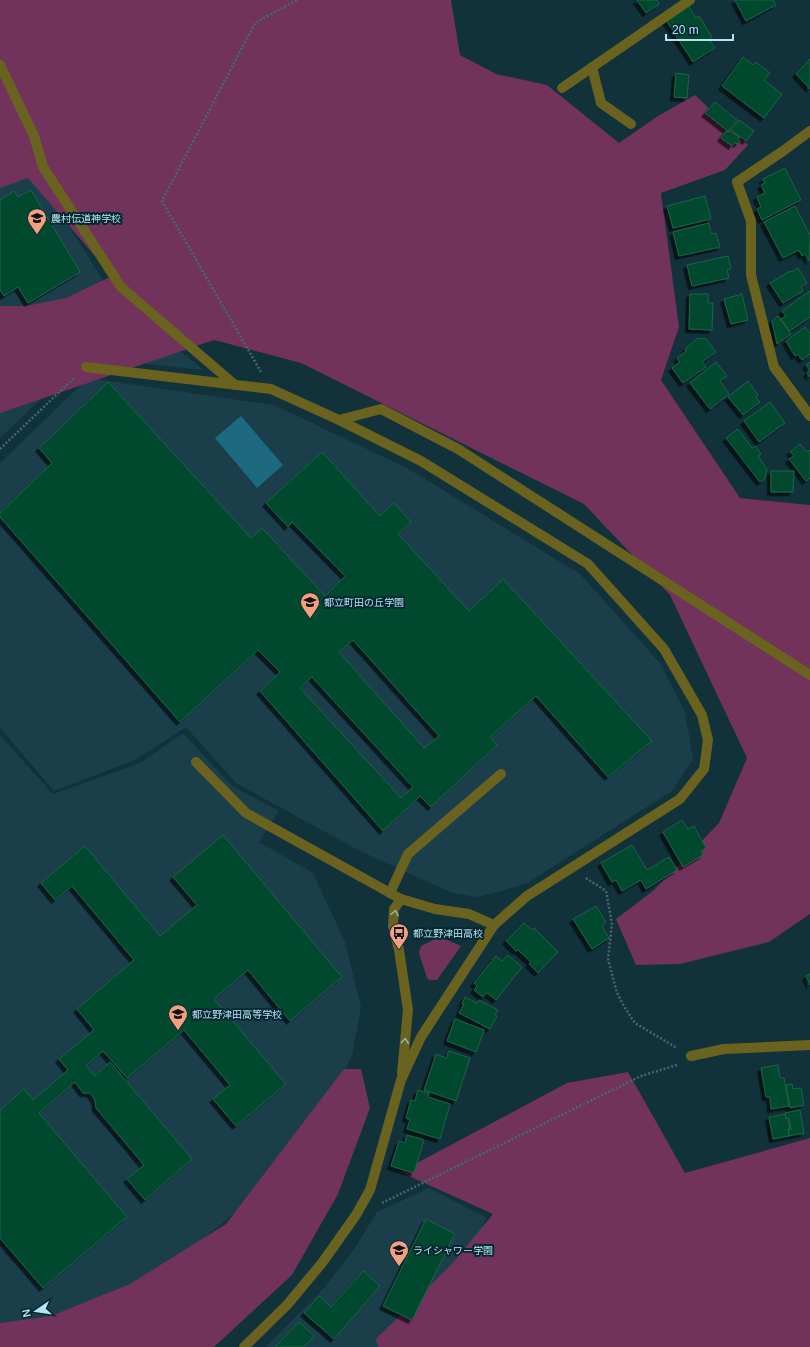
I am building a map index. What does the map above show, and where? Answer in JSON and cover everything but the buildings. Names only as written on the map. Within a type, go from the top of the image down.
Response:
[{"type":"street","points":[[562,88],[690,0]]},
{"type":"street","points":[[0,65],[34,136],[43,167],[121,287],[235,385]]},
{"type":"street","points":[[592,68],[601,103],[631,124]]},
{"type":"street","points":[[810,131],[737,182],[751,221],[751,275],[774,367],[810,416]]},
{"type":"street","points":[[86,367],[271,389],[339,420],[421,461],[588,564],[664,649],[702,715],[708,740],[704,769],[680,799],[527,896],[494,924],[421,1037],[401,1080],[370,1190],[356,1215],[322,1263],[287,1305],[244,1347]]},
{"type":"street","points":[[339,420],[381,409],[458,449],[810,675]]},
{"type":"street","points":[[196,762],[246,814],[401,899],[435,909],[469,914],[494,924]]},
{"type":"street","points":[[390,893],[408,854],[501,774]]},
{"type":"street","points":[[401,899],[394,909],[393,926],[399,950],[408,1010],[401,1080]]},
{"type":"street","points":[[691,1056],[724,1049],[810,1045]]},
{"type":"path","points":[[271,389],[162,201],[255,23],[297,0]]},
{"type":"path","points":[[0,449],[86,367]]},
{"type":"path","points":[[356,1215],[391,1199],[426,1180],[443,1174],[641,1076],[676,1066],[691,1056],[635,1023],[625,1008],[617,993],[608,959],[612,924],[606,891],[587,879],[583,874]]},
{"type":"shaded area","points":[[0,0],[451,0],[460,55],[496,74],[547,85],[619,143],[658,116],[695,95],[748,145],[725,170],[661,193],[679,327],[661,380],[740,498],[810,505],[810,914],[769,942],[680,964],[636,965],[616,919],[654,890],[719,823],[747,758],[670,595],[584,504],[301,363],[214,340],[0,413],[0,306],[26,306],[66,298],[112,276],[28,178],[0,188]]},
{"type":"shaded area","name":"農村伝道神学校","points":[[0,88],[36,175],[112,294],[203,370],[85,357],[0,438]]},
{"type":"shaded area","name":"都立町田の丘学園","points":[[88,378],[274,405],[407,468],[580,574],[660,663],[685,712],[693,759],[672,791],[529,882],[477,897],[452,893],[358,850],[236,783],[186,727],[135,760],[54,791],[0,728],[0,463]]},
{"type":"shaded area","points":[[241,416],[283,465],[257,488],[215,438]]},
{"type":"shaded area","name":"都立野津田高等学校","points":[[183,733],[232,786],[279,811],[259,842],[313,873],[345,942],[361,1007],[352,1056],[301,1157],[109,1318],[11,1347],[0,1347],[0,735],[53,794],[140,763]]},
{"type":"shaded area","points":[[437,938],[442,938],[461,946],[437,980],[429,980],[419,953],[421,946]]},
{"type":"shaded area","points":[[344,1069],[361,1069],[370,1108],[338,1194],[292,1275],[214,1347],[0,1347],[0,1323],[51,1316],[130,1284],[226,1224]]},
{"type":"shaded area","points":[[628,1072],[685,1173],[810,1138],[810,1347],[378,1347],[376,1339],[452,1264],[493,1214],[400,1172],[567,1083]]},
{"type":"shaded area","name":"ライシャワー学園","points":[[429,1188],[487,1218],[413,1347],[266,1347],[325,1287],[355,1248],[377,1212]]},
{"type":"place","name":"農村伝道神学校","points":[[37,235]]},
{"type":"place","name":"都立町田の丘学園","points":[[310,619]]},
{"type":"place","name":"都立野津田高校","points":[[399,950]]},
{"type":"place","name":"都立野津田高等学校","points":[[178,1031]]},
{"type":"place","name":"ライシャワー学園","points":[[399,1267]]}]
